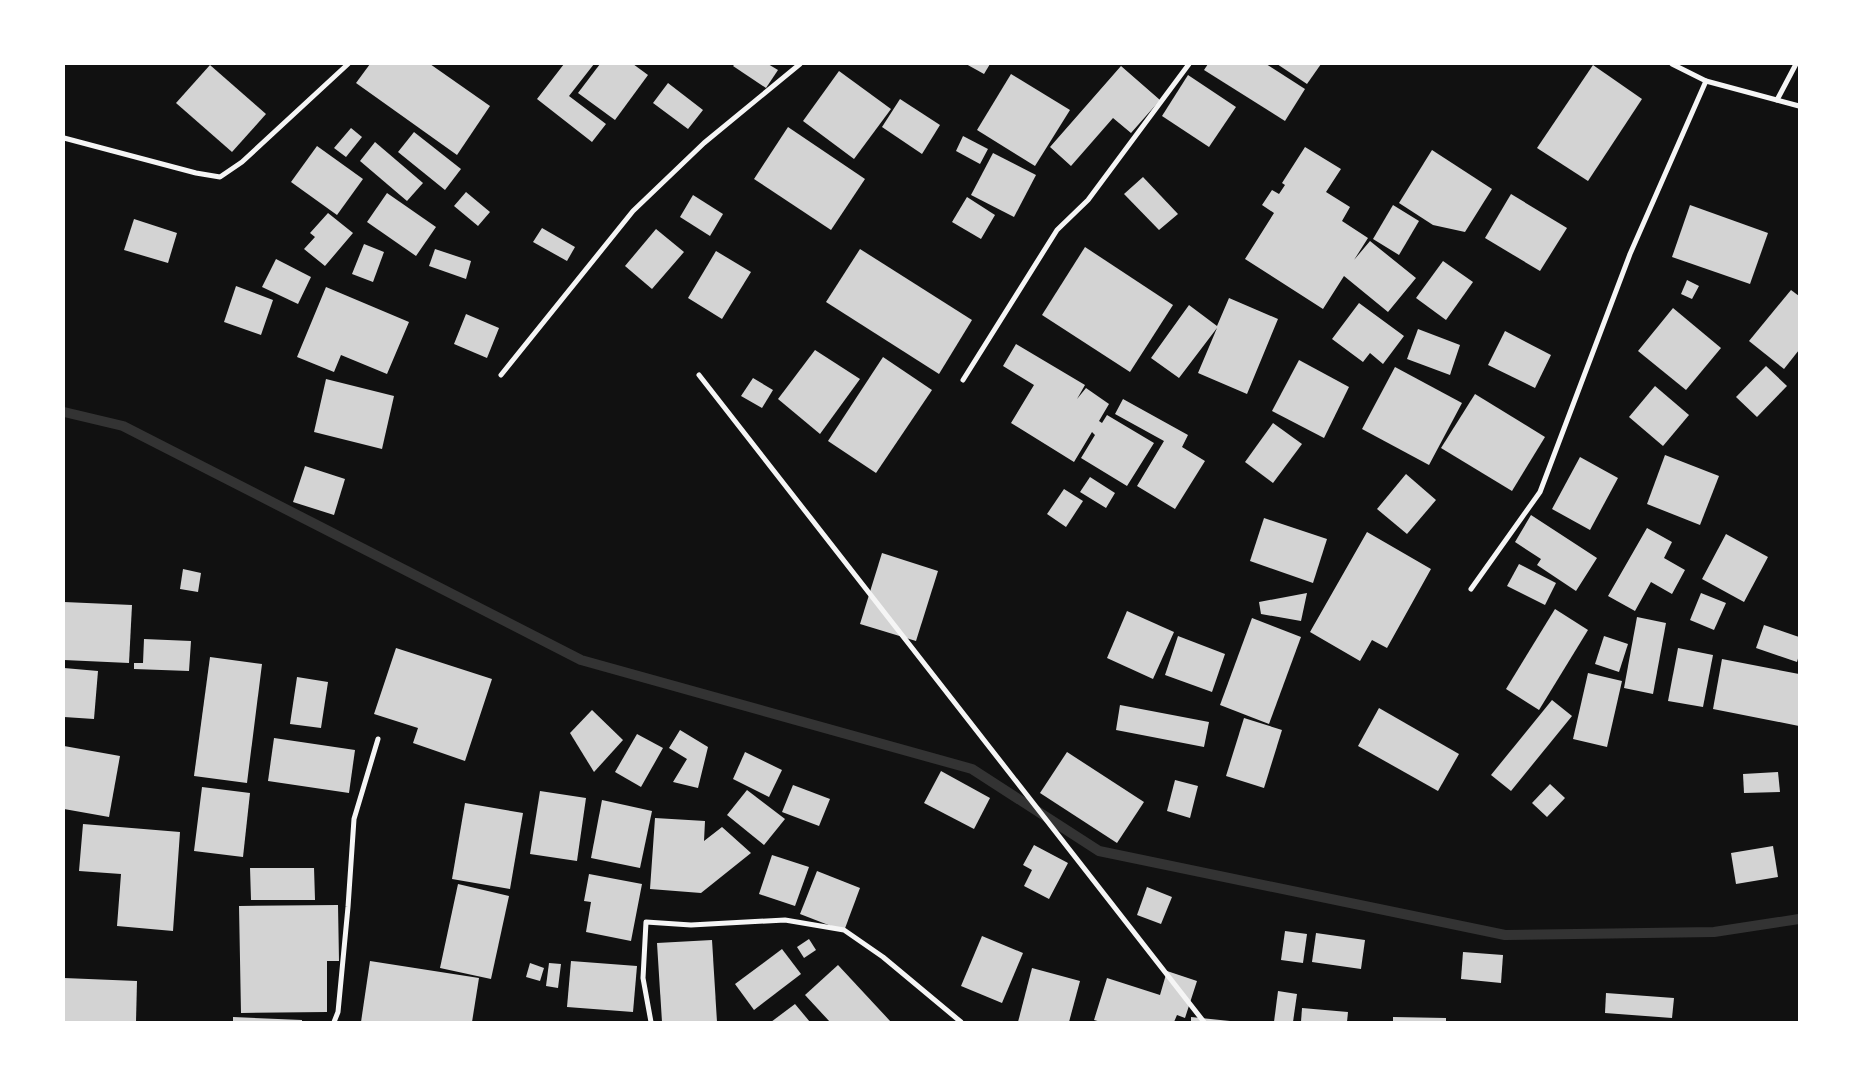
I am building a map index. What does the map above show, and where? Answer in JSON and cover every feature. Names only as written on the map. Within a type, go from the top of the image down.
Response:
[{"type":"street","points":[[64,138],[196,173],[220,177],[242,162],[348,64]]},
{"type":"street","points":[[500,375],[633,210],[704,143],[800,64]]},
{"type":"street","points":[[963,380],[1057,230],[1088,200],[1189,64]]},
{"type":"street","points":[[1672,64],[1706,81],[1799,106]]},
{"type":"street","points":[[1777,100],[1796,64]]},
{"type":"street","points":[[1471,588],[1540,492],[1630,254],[1706,81]]},
{"type":"street","points":[[699,374],[1204,1022]]},
{"type":"street","points":[[334,1022],[338,1012],[354,819],[378,739]]},
{"type":"street","points":[[651,1022],[643,978],[646,922],[691,925],[785,920],[844,930],[883,957],[961,1022]]},
{"type":"building","points":[[370,64],[430,64],[490,106],[457,155],[356,83]]},
{"type":"building","points":[[564,64],[594,64],[569,96],[606,124],[592,142],[537,99]]},
{"type":"building","points":[[600,64],[633,64],[648,75],[615,120],[578,93]]},
{"type":"building","points":[[735,64],[768,64],[778,70],[766,88],[733,66]]},
{"type":"building","points":[[966,64],[990,64],[984,74]]},
{"type":"building","points":[[1208,64],[1266,64],[1305,89],[1285,121],[1204,70]]},
{"type":"building","points":[[1277,64],[1321,64],[1307,84]]},
{"type":"building","points":[[210,65],[266,114],[232,152],[176,103]]},
{"type":"building","points":[[1593,65],[1642,99],[1588,181],[1537,148]]},
{"type":"building","points":[[1121,66],[1160,100],[1131,133],[1113,118],[1071,166],[1050,147]]},
{"type":"building","points":[[839,71],[891,109],[854,159],[803,121]]},
{"type":"building","points":[[1011,74],[1070,110],[1035,166],[977,130]]},
{"type":"building","points":[[1188,75],[1236,107],[1209,147],[1162,116]]},
{"type":"building","points":[[668,83],[703,110],[688,129],[653,103]]},
{"type":"building","points":[[900,99],[940,125],[922,154],[882,127]]},
{"type":"building","points":[[788,127],[865,179],[831,230],[754,179]]},
{"type":"building","points":[[351,128],[362,137],[346,157],[334,148]]},
{"type":"building","points":[[414,132],[461,169],[445,190],[398,152]]},
{"type":"building","points":[[963,136],[988,149],[980,164],[956,151]]},
{"type":"building","points":[[375,142],[423,183],[407,201],[360,161]]},
{"type":"building","points":[[317,146],[363,179],[337,215],[291,182]]},
{"type":"building","points":[[1305,147],[1341,169],[1326,192],[1350,207],[1342,221],[1368,238],[1354,260],[1370,241],[1416,278],[1388,312],[1344,276],[1323,309],[1245,259],[1274,213],[1262,205],[1272,190],[1279,194],[1285,185],[1282,183]]},
{"type":"building","points":[[1432,150],[1492,189],[1465,232],[1433,225],[1399,203]]},
{"type":"building","points":[[993,153],[1036,175],[1014,217],[971,195]]},
{"type":"building","points":[[1143,177],[1178,214],[1159,230],[1124,194]]},
{"type":"building","points":[[466,192],[490,212],[478,226],[454,206]]},
{"type":"building","points":[[387,193],[436,227],[416,256],[367,222]]},
{"type":"building","points":[[1511,194],[1567,228],[1540,271],[1485,238]]},
{"type":"building","points":[[693,195],[723,214],[710,236],[680,217]]},
{"type":"building","points":[[967,197],[995,215],[981,239],[952,222]]},
{"type":"building","points":[[1393,205],[1419,221],[1399,255],[1373,239]]},
{"type":"building","points":[[1690,205],[1768,233],[1750,284],[1672,257]]},
{"type":"building","points":[[328,213],[353,233],[325,266],[304,249],[315,237],[310,233]]},
{"type":"building","points":[[134,219],[177,233],[168,263],[124,250]]},
{"type":"building","points":[[542,228],[575,247],[567,261],[533,242]]},
{"type":"building","points":[[656,229],[684,252],[652,289],[625,266]]},
{"type":"building","points":[[364,244],[384,252],[373,282],[352,274]]},
{"type":"building","points":[[1085,247],[1173,305],[1130,372],[1042,315]]},
{"type":"building","points":[[435,249],[471,261],[466,279],[429,266]]},
{"type":"building","points":[[860,249],[972,320],[939,374],[826,302]]},
{"type":"building","points":[[716,251],[751,272],[722,319],[688,298]]},
{"type":"building","points":[[276,259],[311,277],[298,304],[262,287]]},
{"type":"building","points":[[1443,261],[1473,282],[1446,320],[1416,298]]},
{"type":"building","points":[[1687,280],[1699,286],[1692,299],[1681,294]]},
{"type":"building","points":[[236,286],[273,300],[261,335],[224,322]]},
{"type":"building","points":[[326,287],[409,322],[387,374],[341,355],[334,372],[297,357]]},
{"type":"building","points":[[1791,290],[1799,296],[1799,350],[1784,369],[1749,341]]},
{"type":"building","points":[[1229,298],[1278,319],[1247,394],[1198,373],[1217,328],[1179,378],[1151,358],[1189,305],[1217,326]]},
{"type":"building","points":[[1359,303],[1404,336],[1383,364],[1370,353],[1363,362],[1332,339]]},
{"type":"building","points":[[1673,308],[1721,348],[1686,390],[1638,351]]},
{"type":"building","points":[[466,314],[499,328],[487,358],[454,344]]},
{"type":"building","points":[[1418,329],[1460,345],[1450,375],[1407,359]]},
{"type":"building","points":[[1505,331],[1551,355],[1535,388],[1488,365]]},
{"type":"building","points":[[1016,344],[1085,385],[1077,399],[1086,388],[1109,404],[1099,421],[1102,423],[1107,415],[1154,443],[1127,486],[1081,458],[1095,435],[1092,432],[1074,462],[1011,423],[1034,385],[1003,366]]},
{"type":"building","points":[[815,350],[860,379],[820,434],[778,399]]},
{"type":"building","points":[[883,357],[932,390],[876,473],[828,441]]},
{"type":"building","points":[[1299,360],[1349,387],[1324,438],[1272,411]]},
{"type":"building","points":[[1766,366],[1787,386],[1757,417],[1736,397]]},
{"type":"building","points":[[1395,367],[1462,403],[1429,465],[1362,429]]},
{"type":"building","points":[[753,378],[773,390],[762,408],[741,396]]},
{"type":"building","points":[[326,379],[394,396],[382,449],[314,432]]},
{"type":"building","points":[[1655,386],[1689,415],[1663,446],[1629,417]]},
{"type":"building","points":[[1475,394],[1545,437],[1512,491],[1441,448]]},
{"type":"building","points":[[1123,399],[1188,435],[1182,447],[1205,461],[1175,509],[1137,486],[1164,441],[1115,414]]},
{"type":"building","points":[[1273,423],[1302,444],[1273,483],[1245,462]]},
{"type":"building","points":[[1665,455],[1719,476],[1700,525],[1647,504]]},
{"type":"building","points":[[1580,457],[1618,478],[1590,530],[1552,509]]},
{"type":"building","points":[[305,466],[345,479],[334,515],[293,502]]},
{"type":"building","points":[[1406,474],[1436,500],[1407,534],[1377,509]]},
{"type":"building","points":[[1090,477],[1115,493],[1106,508],[1080,492]]},
{"type":"building","points":[[1064,489],[1083,501],[1066,527],[1047,514]]},
{"type":"building","points":[[1531,515],[1597,558],[1576,591],[1537,565],[1541,559],[1515,542]]},
{"type":"building","points":[[1264,518],[1327,539],[1313,583],[1250,561]]},
{"type":"building","points":[[1647,528],[1672,542],[1664,558],[1685,570],[1672,594],[1651,582],[1635,611],[1608,596]]},
{"type":"building","points":[[1367,532],[1431,569],[1387,648],[1372,640],[1360,661],[1310,632]]},
{"type":"building","points":[[1726,534],[1768,557],[1744,602],[1702,579]]},
{"type":"building","points":[[882,553],[938,571],[916,641],[860,624]]},
{"type":"building","points":[[1519,564],[1556,583],[1545,605],[1507,586]]},
{"type":"building","points":[[183,569],[201,573],[198,592],[180,589]]},
{"type":"building","points":[[1307,593],[1301,621],[1261,614],[1259,602]]},
{"type":"building","points":[[1701,593],[1726,603],[1714,630],[1690,620]]},
{"type":"building","points":[[64,602],[132,605],[129,663],[64,660]]},
{"type":"building","points":[[1555,609],[1588,630],[1539,710],[1506,689]]},
{"type":"building","points":[[1127,611],[1174,632],[1153,679],[1107,658]]},
{"type":"building","points":[[1637,617],[1666,623],[1653,694],[1624,688]]},
{"type":"building","points":[[1252,618],[1301,637],[1269,724],[1220,705]]},
{"type":"building","points":[[1764,625],[1799,637],[1797,662],[1756,648]]},
{"type":"building","points":[[1178,636],[1225,654],[1212,692],[1165,675]]},
{"type":"building","points":[[1604,636],[1628,644],[1619,672],[1595,664]]},
{"type":"building","points":[[144,639],[191,641],[189,671],[134,669],[134,663],[143,663]]},
{"type":"building","points":[[396,648],[492,679],[465,761],[413,743],[418,728],[374,714]]},
{"type":"building","points":[[1678,648],[1713,655],[1703,707],[1668,701]]},
{"type":"building","points":[[210,657],[262,664],[247,783],[194,776]]},
{"type":"building","points":[[1722,659],[1799,674],[1799,726],[1713,709]]},
{"type":"building","points":[[64,668],[98,671],[94,719],[64,717]]},
{"type":"building","points":[[1588,673],[1622,681],[1607,747],[1573,739]]},
{"type":"building","points":[[297,677],[328,682],[321,728],[290,724]]},
{"type":"building","points":[[1552,700],[1572,716],[1511,791],[1491,775]]},
{"type":"building","points":[[1120,705],[1209,722],[1204,747],[1116,730]]},
{"type":"building","points":[[1379,708],[1459,754],[1438,791],[1358,746]]},
{"type":"building","points":[[592,710],[623,740],[594,772],[570,733]]},
{"type":"building","points":[[1244,718],[1282,730],[1264,788],[1226,776]]},
{"type":"building","points":[[680,730],[708,747],[698,788],[673,782],[687,759],[669,748]]},
{"type":"building","points":[[637,734],[663,748],[641,787],[615,772]]},
{"type":"building","points":[[274,738],[355,750],[349,793],[268,781]]},
{"type":"building","points":[[64,746],[120,756],[109,817],[64,809]]},
{"type":"building","points":[[745,752],[782,770],[769,797],[733,779]]},
{"type":"building","points":[[1067,752],[1144,802],[1117,843],[1040,793]]},
{"type":"building","points":[[941,771],[990,798],[974,829],[924,803]]},
{"type":"building","points":[[1778,772],[1780,792],[1744,793],[1743,774]]},
{"type":"building","points":[[1175,780],[1198,786],[1190,818],[1167,811]]},
{"type":"building","points":[[1550,784],[1565,798],[1547,817],[1532,803]]},
{"type":"building","points":[[793,785],[830,799],[819,826],[782,812]]},
{"type":"building","points":[[202,787],[250,793],[243,857],[194,851]]},
{"type":"building","points":[[747,790],[785,819],[764,845],[727,815]]},
{"type":"building","points":[[540,791],[586,798],[577,861],[530,854]]},
{"type":"building","points":[[602,800],[652,811],[640,868],[591,858]]},
{"type":"building","points":[[465,803],[523,813],[510,889],[452,879]]},
{"type":"building","points":[[655,818],[705,821],[704,841],[722,827],[751,853],[701,893],[650,889]]},
{"type":"building","points":[[83,824],[180,832],[173,931],[117,926],[121,874],[79,871]]},
{"type":"building","points":[[1034,845],[1068,863],[1049,899],[1024,886],[1032,870],[1023,865]]},
{"type":"building","points":[[1773,846],[1778,877],[1736,884],[1731,853]]},
{"type":"building","points":[[772,855],[809,867],[795,906],[759,894]]},
{"type":"building","points":[[250,868],[314,868],[315,900],[251,900]]},
{"type":"building","points":[[817,871],[860,888],[844,931],[800,914]]},
{"type":"building","points":[[589,874],[642,884],[631,941],[586,932],[591,902],[584,901]]},
{"type":"building","points":[[458,884],[509,896],[491,979],[440,968]]},
{"type":"building","points":[[1147,887],[1172,897],[1161,924],[1137,915]]},
{"type":"building","points":[[338,905],[339,961],[327,961],[327,1012],[241,1013],[239,906]]},
{"type":"building","points":[[1285,931],[1307,934],[1303,963],[1281,960]]},
{"type":"building","points":[[1316,933],[1365,940],[1361,969],[1312,962]]},
{"type":"building","points":[[982,936],[1023,953],[1002,1003],[961,986]]},
{"type":"building","points":[[809,939],[816,950],[804,958],[797,947]]},
{"type":"building","points":[[712,940],[717,1022],[662,1022],[657,943]]},
{"type":"building","points":[[782,949],[801,974],[754,1010],[735,984]]},
{"type":"building","points":[[1463,952],[1503,955],[1501,983],[1461,979]]},
{"type":"building","points":[[370,961],[479,978],[472,1022],[361,1022]]},
{"type":"building","points":[[571,961],[637,966],[633,1012],[567,1007]]},
{"type":"building","points":[[530,963],[544,968],[540,981],[526,977]]},
{"type":"building","points":[[549,963],[561,964],[558,988],[546,986]]},
{"type":"building","points":[[838,965],[891,1022],[830,1022],[805,995]]},
{"type":"building","points":[[1032,968],[1080,981],[1069,1022],[1018,1022]]},
{"type":"building","points":[[1167,971],[1197,981],[1185,1018],[1177,1015],[1174,1022],[1101,1022],[1094,1020],[1107,978],[1160,995]]},
{"type":"building","points":[[64,978],[137,981],[136,1022],[64,1022]]},
{"type":"building","points":[[1278,991],[1297,994],[1293,1022],[1274,1022]]},
{"type":"building","points":[[1606,993],[1674,998],[1672,1018],[1605,1013]]},
{"type":"building","points":[[795,1004],[810,1022],[771,1022]]},
{"type":"building","points":[[1302,1008],[1348,1012],[1347,1022],[1301,1022]]},
{"type":"building","points":[[233,1017],[302,1020],[302,1022],[233,1022]]},
{"type":"building","points":[[1191,1017],[1230,1021],[1230,1022],[1191,1022]]},
{"type":"building","points":[[1393,1017],[1446,1018],[1446,1022],[1393,1022]]},
{"type":"waterway","points":[[64,412],[123,426],[581,660],[972,769],[1099,851],[1505,935],[1714,932],[1799,919]]}]
